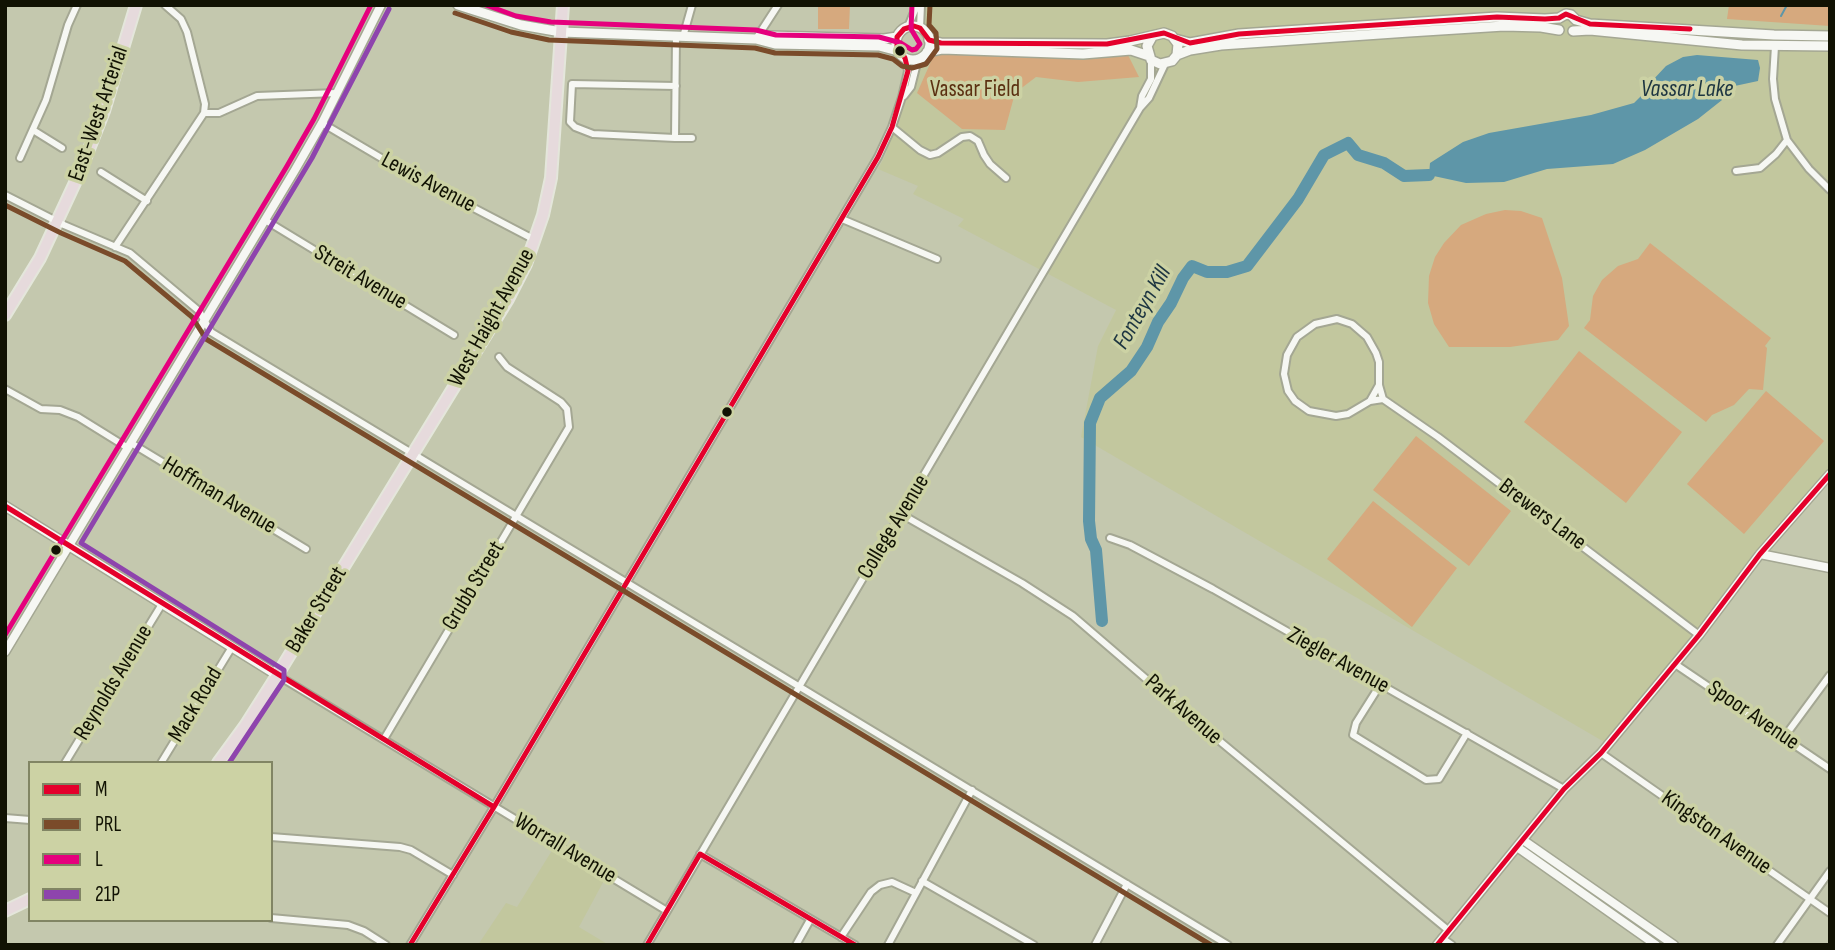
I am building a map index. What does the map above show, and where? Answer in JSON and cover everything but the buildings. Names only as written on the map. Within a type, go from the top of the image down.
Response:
[{"type":"highway","name":"East-West Arterial","points":[[5,315],[27,281],[58,222],[99,123],[136,5]]},
{"type":"highway","name":"West Haight Avenue","points":[[413,454],[508,299],[535,240],[547,203],[552,165],[563,5]]},
{"type":"highway","name":"Baker Street","points":[[219,761],[245,726],[413,454]]},
{"type":"highway","points":[[5,911],[28,900]]},
{"type":"main road","points":[[458,5],[514,24],[561,32],[756,39],[775,44],[879,46],[918,59],[927,52],[942,50],[1083,54],[1131,50],[1165,64],[1190,50],[1221,45],[1504,26],[1541,27],[1559,30],[1565,34],[1590,30],[1630,36],[1775,46],[1830,46]]},
{"type":"main road","points":[[756,39],[769,36],[884,39],[897,37],[908,27],[920,28],[929,40],[941,43],[1107,44],[1164,33],[1175,40],[1190,43],[1240,34],[1487,18],[1559,18],[1568,14],[1576,20],[1590,24],[1830,36]]},
{"type":"main road","points":[[1559,18],[1559,30]]},
{"type":"main road","points":[[1573,31],[1576,20]]},
{"type":"main road","points":[[897,37],[902,54]]},
{"type":"main road","points":[[1150,58],[1147,46],[1152,37]]},
{"type":"main road","points":[[927,52],[929,40]]},
{"type":"main road","points":[[1175,40],[1177,55]]},
{"type":"main road","name":"Worrall Avenue","points":[[5,506],[277,675]]},
{"type":"street","points":[[20,158],[46,100],[68,25],[77,5]]},
{"type":"street","points":[[114,247],[204,113],[205,104],[187,32],[181,19],[165,5]]},
{"type":"street","points":[[7,647],[322,123],[381,5]]},
{"type":"street","points":[[675,138],[680,37],[692,5]]},
{"type":"street","points":[[756,39],[778,5]]},
{"type":"street","points":[[908,27],[919,5]]},
{"type":"street","points":[[919,5],[920,28]]},
{"type":"street","points":[[1775,46],[1775,99],[1787,140],[1830,190]]},
{"type":"street","points":[[410,945],[878,157],[902,97],[908,71],[902,54]]},
{"type":"street","name":"College Avenue","points":[[1140,108],[1142,96],[1152,79],[1150,58]]},
{"type":"street","points":[[902,97],[911,87],[918,59]]},
{"type":"street","name":"College Avenue","points":[[647,945],[1140,108],[1149,98],[1165,64]]},
{"type":"street","points":[[676,86],[572,84],[570,122],[575,127],[593,134],[692,138]]},
{"type":"street","points":[[204,113],[219,113],[257,96],[337,93]]},
{"type":"street","name":"Lewis Avenue","points":[[322,123],[405,172],[535,240]]},
{"type":"street","points":[[892,127],[930,155],[938,153],[962,137],[975,138],[990,164],[1006,177]]},
{"type":"street","points":[[33,130],[62,148]]},
{"type":"street","points":[[1735,172],[1760,168],[1787,140]]},
{"type":"street","points":[[101,172],[147,201]]},
{"type":"street","points":[[5,195],[142,262],[199,311],[211,332],[1228,945]]},
{"type":"street","points":[[842,219],[936,259]]},
{"type":"street","name":"Streit Avenue","points":[[265,220],[454,335]]},
{"type":"street","points":[[1370,401],[1383,399],[1379,385],[1379,362],[1367,337],[1352,324],[1337,319],[1324,321],[1305,330],[1292,344],[1285,364],[1285,382],[1288,391],[1301,407],[1336,416],[1357,410],[1370,401],[1379,385]]},
{"type":"street","name":"Grubb Street","points":[[384,739],[566,434],[569,418],[567,409],[561,402],[507,367],[499,358]]},
{"type":"street","name":"Hoffman Avenue","points":[[5,389],[41,410],[60,410],[78,417],[306,549]]},
{"type":"street","name":"Brewers Lane","points":[[1383,399],[1438,437],[1699,635]]},
{"type":"street","points":[[1452,945],[1439,941],[1564,789],[1601,754],[1699,635],[1760,554],[1830,474]]},
{"type":"street","name":"Park Avenue","points":[[901,514],[1022,583],[1073,616],[1448,930]]},
{"type":"street","name":"Ziegler Avenue","points":[[1110,538],[1130,544],[1213,589],[1564,789]]},
{"type":"street","points":[[1760,554],[1830,568]]},
{"type":"street","name":"Reynolds Avenue","points":[[66,761],[162,604]]},
{"type":"street","name":"Mack Road","points":[[162,761],[232,647]]},
{"type":"street","name":"Spoor Avenue","points":[[1675,664],[1830,769]]},
{"type":"street","name":"Worrall Avenue","points":[[277,675],[667,911]]},
{"type":"street","points":[[1784,736],[1830,675]]},
{"type":"street","points":[[1380,685],[1356,723],[1353,735],[1426,780],[1439,779],[1467,733]]},
{"type":"street","name":"Kingston Avenue","points":[[1601,754],[1830,913]]},
{"type":"street","points":[[888,945],[972,790]]},
{"type":"street","points":[[5,818],[28,820]]},
{"type":"street","points":[[273,837],[400,847],[411,850],[453,875]]},
{"type":"street","points":[[1523,840],[1674,945]]},
{"type":"street","points":[[1517,847],[1656,945]]},
{"type":"street","points":[[700,854],[855,945]]},
{"type":"street","points":[[1777,945],[1830,872]]},
{"type":"street","points":[[922,881],[1034,945]]},
{"type":"street","points":[[841,937],[871,892],[880,885],[892,882],[916,893]]},
{"type":"street","points":[[1094,945],[1127,884]]},
{"type":"street","points":[[273,918],[348,925],[364,931],[386,945]]},
{"type":"street","points":[[796,945],[810,920]]},
{"type":"shaded area","points":[[923,5],[1830,5],[1830,473],[1759,554],[1606,743],[1081,437],[1098,346],[1116,310],[958,226],[964,219],[913,194],[918,186],[878,169],[918,66],[931,43],[923,27]]},
{"type":"shaded area","points":[[556,844],[607,875],[579,927],[609,945],[478,945],[506,903],[517,907]]},
{"type":"green space","points":[[818,5],[850,5],[849,29],[818,29]]},
{"type":"green space","points":[[1729,5],[1830,5],[1830,26],[1727,19]]},
{"type":"green space","name":"Vassar Field","points":[[951,51],[1127,53],[1139,77],[1078,82],[1036,77],[1015,93],[1005,130],[962,129],[917,93],[933,57]]},
{"type":"green space","points":[[1505,210],[1521,211],[1542,218],[1562,278],[1569,326],[1558,340],[1510,347],[1449,347],[1434,324],[1428,303],[1429,276],[1435,257],[1461,225],[1486,214]]},
{"type":"green space","points":[[1650,243],[1771,338],[1765,346],[1763,390],[1749,389],[1734,405],[1712,415],[1706,422],[1584,328],[1590,320],[1593,296],[1602,280],[1618,266],[1638,259]]},
{"type":"green space","points":[[1579,351],[1682,432],[1626,503],[1524,422]]},
{"type":"green space","points":[[1766,391],[1824,441],[1744,534],[1687,484]]},
{"type":"green space","points":[[1416,436],[1511,511],[1469,566],[1373,490]]},
{"type":"green space","points":[[1373,501],[1457,568],[1412,627],[1327,559]]},
{"type":"water","name":"Vassar Lake","points":[[1697,55],[1758,60],[1758,81],[1730,87],[1722,92],[1722,100],[1698,119],[1645,150],[1613,164],[1547,169],[1504,182],[1466,183],[1429,175],[1430,163],[1463,142],[1489,133],[1591,115],[1634,103],[1666,66],[1683,57]]},
{"type":"waterway","name":"Fonteyn Kill","points":[[1781,16],[1787,5]]},
{"type":"waterway","name":"Fonteyn Kill","points":[[1102,621],[1096,550],[1091,539],[1089,521],[1090,423],[1100,398],[1131,371],[1147,347],[1183,278],[1192,266],[1207,272],[1227,272],[1247,266],[1298,199],[1324,155],[1348,143],[1358,155],[1384,163],[1404,176],[1429,175]]},
{"type":"transit line","name":"L","points":[[5,635],[287,166],[314,119],[371,5]]},
{"type":"transit line","name":"L","points":[[486,5],[516,16],[551,22],[756,30],[776,35],[879,37],[901,43],[912,50],[920,44],[911,29],[912,5]]},
{"type":"transit line","name":"PRL","points":[[455,13],[511,32],[549,40],[755,48],[775,53],[878,55],[912,68],[926,64],[937,49],[936,33],[929,25],[930,5]]},
{"type":"transit line","name":"21P","points":[[230,761],[284,680],[284,670],[81,543],[312,158],[389,9]]},
{"type":"transit line","name":"M","points":[[410,945],[878,157],[892,127],[908,71],[905,58],[897,46],[897,37],[904,29],[914,26],[920,28],[929,40],[941,43],[1107,44],[1164,33],[1190,43],[1239,34],[1497,17],[1545,19],[1559,18],[1566,14],[1590,24],[1690,29]]},
{"type":"transit line","name":"PRL","points":[[5,205],[125,261],[192,317],[206,339],[1211,945]]},
{"type":"transit line","name":"M","points":[[1437,945],[1564,789],[1601,753],[1699,635],[1760,554],[1830,474]]},
{"type":"transit line","name":"M","points":[[5,506],[494,807]]},
{"type":"transit line","name":"M","points":[[647,945],[700,854],[855,945]]}]
